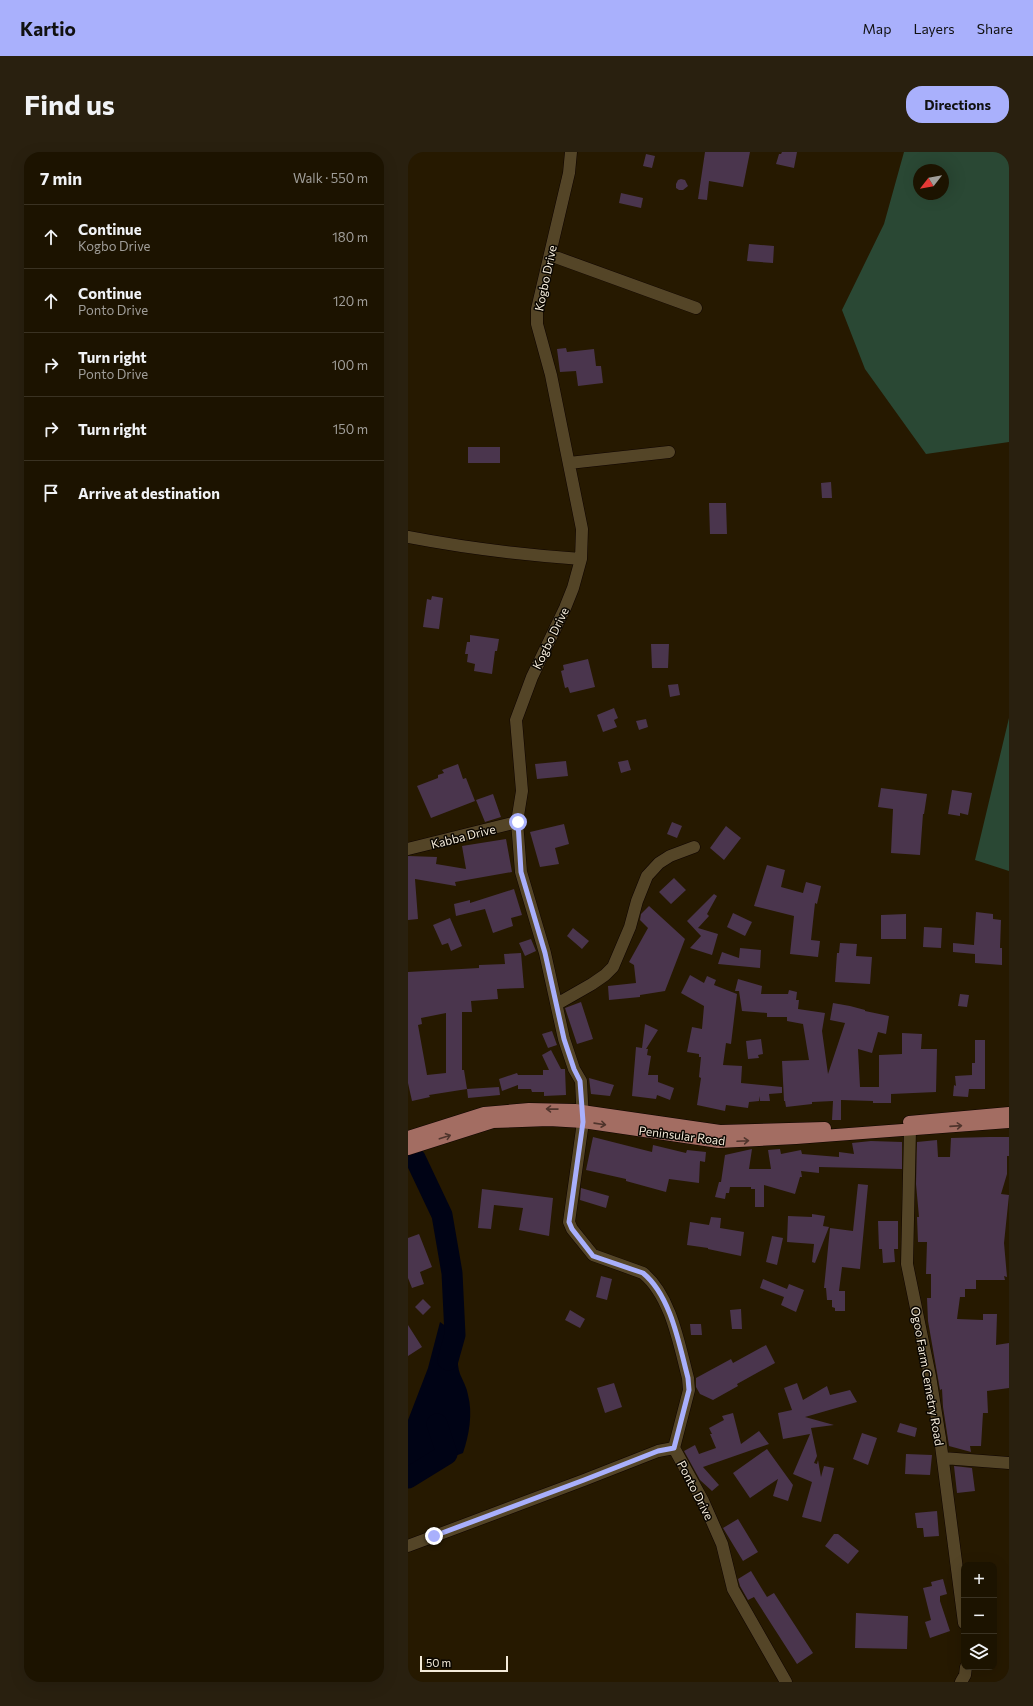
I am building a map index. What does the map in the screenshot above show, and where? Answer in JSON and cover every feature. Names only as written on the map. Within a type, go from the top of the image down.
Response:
[{"type":"main road","name":"Peninsular Road","points":[[408,1137],[484,1113],[529,1109],[583,1117],[720,1142],[1009,1122]]},
{"type":"main road","name":"Peninsular Road","points":[[408,1149],[493,1122],[583,1117],[720,1131],[865,1126],[1009,1113]]},
{"type":"street","name":"Kogbo Drive","points":[[571,152],[569,173],[537,309],[537,324],[550,375],[582,529],[581,559],[573,588],[565,608],[532,677],[516,720],[522,791],[518,822],[521,872],[545,953],[564,1039],[574,1069],[580,1081],[583,1117]]},
{"type":"street","points":[[550,255],[696,308]]},
{"type":"street","points":[[568,463],[668,452]]},
{"type":"street","points":[[408,537],[472,548],[526,555],[581,559]]},
{"type":"street","name":"Kabba Drive","points":[[408,849],[518,822]]},
{"type":"street","points":[[557,1004],[606,975],[613,967],[630,928],[637,901],[647,876],[659,863],[670,856],[694,847]]},
{"type":"street","name":"Ponto Drive","points":[[583,1117],[569,1222],[572,1229],[593,1256],[643,1273],[649,1278],[666,1305],[688,1378],[689,1390],[674,1448],[703,1501],[722,1544],[733,1589],[786,1682]]},
{"type":"street","name":"Ogoo Farm Cemetry Road","points":[[910,1130],[907,1264],[930,1376],[943,1458],[961,1599]]},
{"type":"street","points":[[408,1546],[658,1451],[674,1448]]},
{"type":"street","points":[[943,1458],[1009,1463]]},
{"type":"street","points":[[961,1682],[965,1675],[966,1670]]},
{"type":"green space","points":[[904,152],[1009,152],[1009,442],[926,454],[865,369],[842,310],[884,224]]},
{"type":"green space","points":[[1009,718],[1009,871],[975,860]]},
{"type":"water","points":[[440,1322],[461,1337],[458,1351],[458,1365],[466,1387],[470,1409],[470,1424],[467,1439],[463,1453],[455,1456],[451,1450],[434,1453],[408,1471],[408,1420],[428,1368]]},
{"type":"building","points":[[705,152],[750,152],[743,187],[709,181],[707,200],[698,199]]},
{"type":"building","points":[[782,152],[797,152],[794,168],[776,164],[779,154]]},
{"type":"building","points":[[646,154],[655,156],[652,168],[643,166]]},
{"type":"building","points":[[678,180],[685,180],[688,186],[683,190],[679,190],[676,188],[676,184]]},
{"type":"building","points":[[621,193],[643,198],[641,208],[619,203]]},
{"type":"building","points":[[749,244],[774,246],[773,263],[747,261]]},
{"type":"building","points":[[566,348],[567,352],[594,349],[596,366],[601,366],[603,383],[578,386],[576,371],[560,372],[557,349]]},
{"type":"building","points":[[468,447],[500,447],[500,463],[468,463]]},
{"type":"building","points":[[831,482],[832,498],[822,498],[821,483]]},
{"type":"building","points":[[709,503],[726,503],[727,534],[710,534]]},
{"type":"building","points":[[432,596],[443,598],[439,629],[423,627],[427,599],[431,600]]},
{"type":"building","points":[[470,635],[499,639],[497,651],[495,651],[492,674],[474,671],[475,664],[467,662],[468,654],[465,654],[467,642],[470,642]]},
{"type":"building","points":[[651,644],[669,644],[668,668],[652,668]]},
{"type":"building","points":[[588,659],[595,687],[570,693],[568,687],[565,688],[561,671],[564,670],[563,665]]},
{"type":"building","points":[[678,684],[680,695],[670,697],[668,685]]},
{"type":"building","points":[[614,708],[618,718],[614,720],[617,727],[603,732],[597,715]]},
{"type":"building","points":[[646,719],[648,727],[639,730],[636,721]]},
{"type":"building","points":[[628,760],[631,770],[621,773],[618,762]]},
{"type":"building","points":[[566,761],[568,776],[537,779],[535,764]]},
{"type":"building","points":[[458,764],[463,779],[466,778],[475,801],[431,818],[417,786],[438,778],[438,775],[444,773],[442,770]]},
{"type":"building","points":[[881,788],[927,794],[923,814],[920,855],[891,853],[893,809],[878,807]]},
{"type":"building","points":[[952,790],[972,793],[968,815],[960,813],[960,816],[948,814]]},
{"type":"building","points":[[493,794],[501,817],[485,822],[476,800]]},
{"type":"building","points":[[672,822],[682,826],[677,838],[667,834]]},
{"type":"building","points":[[564,824],[569,844],[555,848],[559,864],[540,867],[530,832]]},
{"type":"building","points":[[726,826],[741,838],[724,860],[710,848]]},
{"type":"building","points":[[506,839],[512,872],[455,882],[456,886],[415,879],[418,919],[408,920],[408,856],[437,857],[436,864],[466,869],[462,846]]},
{"type":"building","points":[[767,865],[785,870],[781,887],[803,893],[806,882],[821,886],[817,904],[815,903],[811,940],[820,941],[818,957],[790,954],[794,916],[754,906]]},
{"type":"building","points":[[674,878],[686,890],[671,904],[659,892]]},
{"type":"building","points":[[514,889],[522,915],[511,918],[513,926],[493,933],[485,909],[456,916],[454,904],[470,900],[470,903]]},
{"type":"building","points":[[714,894],[717,896],[707,914],[709,916],[698,928],[718,934],[712,955],[690,948],[701,936],[687,921]]},
{"type":"building","points":[[649,906],[685,939],[665,991],[640,995],[640,997],[609,1000],[608,986],[636,983],[634,965],[629,962],[648,928],[640,920],[641,914]]},
{"type":"building","points":[[976,912],[993,914],[993,919],[1001,920],[1000,948],[1002,948],[1002,965],[975,963],[975,954],[953,952],[953,943],[974,945]]},
{"type":"building","points":[[733,913],[752,922],[745,936],[727,927]]},
{"type":"building","points":[[906,914],[906,939],[881,939],[881,915]]},
{"type":"building","points":[[450,918],[462,946],[451,951],[448,943],[442,945],[433,925]]},
{"type":"building","points":[[924,927],[942,928],[941,948],[923,947]]},
{"type":"building","points":[[573,928],[589,941],[582,949],[567,936]]},
{"type":"building","points":[[531,939],[536,951],[525,956],[519,943]]},
{"type":"building","points":[[840,943],[857,944],[856,956],[872,957],[870,984],[835,982],[837,953],[839,953]]},
{"type":"building","points":[[740,948],[761,950],[760,968],[718,964],[722,952],[739,958]]},
{"type":"building","points":[[521,953],[524,988],[497,989],[498,999],[471,1001],[472,1012],[462,1012],[462,1070],[464,1070],[467,1089],[429,1095],[430,1097],[412,1101],[408,1083],[408,972],[479,968],[479,965],[505,964],[504,954]],"holes":[[[446,1013],[446,1073],[427,1075],[418,1025],[422,1024],[421,1018]]]},
{"type":"building","points":[[690,975],[704,983],[707,976],[716,980],[714,985],[737,994],[731,1044],[726,1043],[723,1065],[742,1066],[741,1083],[782,1087],[782,1093],[769,1094],[770,1101],[760,1101],[759,1096],[759,1101],[749,1102],[748,1108],[726,1105],[725,1111],[697,1105],[701,1078],[699,1077],[701,1057],[699,1057],[699,1054],[687,1052],[692,1027],[702,1029],[704,1006],[681,993]]},
{"type":"building","points":[[738,979],[762,986],[761,994],[788,994],[789,990],[797,992],[796,1000],[799,1000],[798,1009],[825,1013],[822,1031],[828,1074],[845,1023],[830,1020],[833,1003],[889,1016],[886,1034],[878,1032],[872,1053],[858,1049],[860,1087],[879,1087],[879,1055],[902,1054],[902,1033],[922,1034],[921,1049],[937,1049],[936,1092],[891,1094],[891,1103],[841,1100],[841,1120],[832,1120],[833,1101],[812,1102],[812,1104],[786,1107],[784,1101],[782,1061],[809,1060],[803,1024],[787,1021],[787,1017],[767,1017],[767,1013],[742,1011],[739,991],[735,991]]},
{"type":"building","points":[[960,994],[969,995],[967,1007],[958,1006]]},
{"type":"building","points":[[581,1002],[593,1039],[577,1044],[565,1008]]},
{"type":"building","points":[[645,1024],[658,1030],[646,1049],[648,1049],[647,1055],[651,1056],[648,1075],[658,1075],[658,1082],[674,1088],[670,1100],[657,1095],[656,1099],[632,1096],[636,1047],[642,1048]]},
{"type":"building","points":[[552,1031],[557,1045],[548,1048],[542,1034]]},
{"type":"building","points":[[761,1039],[763,1054],[758,1055],[759,1058],[748,1059],[746,1041]]},
{"type":"building","points":[[975,1040],[985,1040],[985,1089],[969,1089],[968,1097],[953,1096],[954,1085],[956,1086],[955,1076],[972,1075],[972,1063],[975,1063]]},
{"type":"building","points":[[551,1050],[561,1069],[565,1069],[566,1095],[544,1096],[544,1092],[532,1092],[531,1089],[518,1089],[518,1085],[502,1091],[499,1079],[517,1073],[518,1075],[543,1075],[543,1070],[549,1070],[542,1055]]},
{"type":"building","points":[[589,1078],[614,1085],[610,1096],[591,1094]]},
{"type":"building","points":[[499,1087],[500,1095],[468,1098],[467,1089]]},
{"type":"building","points":[[593,1137],[652,1152],[653,1145],[686,1153],[687,1150],[706,1152],[705,1162],[700,1161],[699,1183],[669,1179],[666,1192],[626,1181],[626,1179],[586,1170]]},
{"type":"building","points":[[1009,1137],[1007,1174],[1001,1194],[1009,1195],[1004,1243],[1007,1277],[1004,1276],[1005,1280],[976,1280],[976,1289],[965,1289],[965,1297],[960,1297],[957,1319],[983,1320],[983,1314],[997,1314],[996,1345],[1009,1343],[1009,1388],[987,1391],[988,1413],[983,1413],[981,1446],[970,1446],[971,1452],[949,1446],[943,1407],[942,1389],[940,1390],[928,1321],[927,1298],[931,1298],[931,1274],[926,1274],[927,1242],[918,1242],[917,1217],[919,1217],[916,1184],[917,1142],[937,1140],[938,1157],[950,1157],[951,1138]]},
{"type":"building","points":[[871,1141],[902,1142],[902,1169],[819,1167],[819,1173],[801,1171],[802,1177],[800,1177],[795,1194],[764,1185],[764,1207],[755,1207],[755,1189],[751,1189],[751,1187],[730,1187],[729,1193],[726,1193],[725,1199],[715,1197],[719,1182],[721,1182],[725,1155],[752,1149],[749,1169],[771,1169],[768,1150],[780,1149],[781,1154],[801,1150],[802,1154],[839,1157],[839,1152],[854,1154],[852,1143]]},
{"type":"building","points":[[858,1184],[868,1185],[860,1269],[842,1267],[839,1291],[845,1291],[845,1311],[835,1311],[835,1308],[832,1307],[832,1300],[827,1300],[826,1288],[824,1288],[830,1228],[853,1231]]},
{"type":"building","points":[[581,1188],[609,1196],[606,1208],[580,1200]]},
{"type":"building","points":[[482,1189],[553,1198],[549,1236],[519,1230],[523,1208],[494,1205],[491,1229],[478,1228]]},
{"type":"building","points":[[812,1214],[825,1216],[823,1226],[829,1227],[815,1263],[812,1262],[814,1244],[787,1242],[788,1216],[812,1217]]},
{"type":"building","points":[[711,1217],[721,1218],[720,1228],[744,1232],[741,1256],[708,1248],[687,1245],[690,1222],[709,1225]]},
{"type":"building","points":[[878,1221],[898,1221],[898,1249],[894,1249],[895,1262],[883,1263],[882,1249],[879,1249]]},
{"type":"building","points":[[419,1234],[432,1267],[420,1272],[424,1284],[412,1288],[408,1278],[408,1238]]},
{"type":"building","points":[[772,1236],[783,1238],[777,1265],[766,1262]]},
{"type":"building","points":[[601,1276],[612,1279],[607,1300],[596,1297]]},
{"type":"building","points":[[763,1279],[787,1289],[789,1284],[804,1290],[796,1312],[781,1305],[784,1297],[760,1288]]},
{"type":"building","points":[[423,1299],[431,1307],[423,1315],[415,1307]]},
{"type":"building","points":[[741,1309],[742,1329],[732,1329],[730,1310]]},
{"type":"building","points":[[570,1310],[585,1319],[580,1328],[565,1320]]},
{"type":"building","points":[[690,1324],[701,1324],[702,1335],[691,1335]]},
{"type":"building","points":[[408,1325],[422,1347],[408,1356]]},
{"type":"building","points":[[766,1345],[775,1363],[737,1384],[738,1386],[713,1400],[700,1394],[696,1387],[696,1378],[731,1359],[733,1363]]},
{"type":"building","points":[[614,1383],[622,1407],[605,1413],[597,1388]]},
{"type":"building","points":[[797,1383],[803,1400],[827,1386],[830,1395],[850,1390],[857,1402],[805,1417],[834,1425],[811,1428],[817,1456],[814,1463],[817,1464],[818,1460],[821,1477],[824,1466],[834,1468],[821,1522],[802,1517],[812,1482],[793,1474],[810,1434],[783,1439],[778,1413],[792,1410],[784,1388]]},
{"type":"building","points":[[733,1413],[741,1444],[759,1431],[769,1444],[703,1467],[719,1485],[712,1491],[700,1480],[684,1451],[695,1445],[699,1454],[716,1448],[709,1428],[724,1420],[722,1416]]},
{"type":"building","points":[[900,1423],[917,1428],[915,1437],[897,1432]]},
{"type":"building","points":[[862,1433],[877,1438],[868,1465],[853,1459]]},
{"type":"building","points":[[767,1449],[793,1485],[788,1501],[773,1496],[778,1479],[750,1498],[733,1473]]},
{"type":"building","points":[[906,1454],[932,1455],[930,1475],[905,1474]]},
{"type":"building","points":[[954,1466],[972,1468],[975,1491],[957,1493]]},
{"type":"building","points":[[937,1511],[939,1536],[924,1537],[923,1528],[917,1528],[915,1513]]},
{"type":"building","points":[[738,1519],[758,1552],[743,1561],[723,1528]]},
{"type":"building","points":[[834,1534],[838,1534],[859,1551],[848,1564],[825,1546]]},
{"type":"building","points":[[751,1571],[767,1597],[774,1593],[813,1653],[797,1664],[754,1597],[748,1600],[740,1586],[738,1579]]},
{"type":"building","points":[[943,1579],[947,1594],[940,1596],[940,1601],[950,1631],[930,1638],[925,1622],[931,1620],[923,1588],[932,1586],[931,1582]]},
{"type":"building","points":[[856,1613],[908,1616],[907,1649],[855,1648]]},
{"type":"waterway","points":[[415,1158],[442,1215],[452,1273],[455,1335],[448,1360]]},
{"type":"waterway","points":[[408,1478],[447,1454],[437,1424]]},
{"type":"route","points":[[434,1536],[666,1448],[674,1448],[679,1434],[689,1390],[688,1378],[678,1339],[666,1305],[649,1278],[643,1273],[593,1256],[572,1229],[569,1222],[583,1122],[580,1081],[574,1069],[564,1039],[545,953],[521,872],[518,822]]}]
